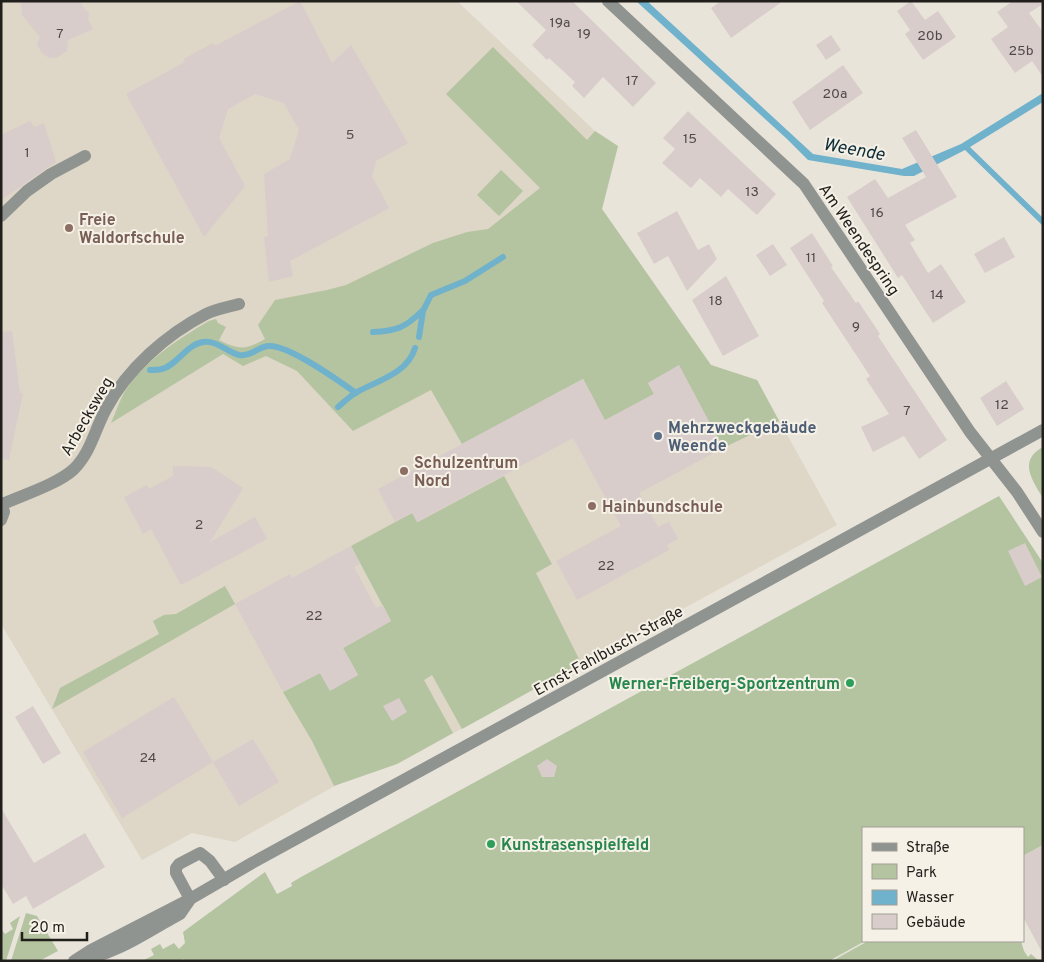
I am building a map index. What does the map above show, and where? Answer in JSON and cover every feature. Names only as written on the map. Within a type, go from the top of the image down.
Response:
[{"type":"street","name":"Am Weendespring","points":[[608,1],[804,184],[964,424],[1017,492],[1043,532]]},
{"type":"street","points":[[1,216],[27,191],[51,174],[85,156]]},
{"type":"street","name":"Arbecksweg","points":[[1,520],[4,512],[2,504],[51,483],[74,469],[90,447],[106,409],[120,387],[154,348],[208,313],[239,304]]},
{"type":"street","name":"Ernst-Fahlbusch-Straße","points":[[74,961],[1043,430]]},
{"type":"street","points":[[190,899],[176,873],[178,864],[200,853],[210,860],[224,880]]},
{"type":"shaded area","name":"Schulzentrum Nord","points":[[1,1],[457,1],[595,131],[618,146],[602,209],[711,365],[757,380],[837,525],[397,764],[340,783],[235,842],[192,833],[142,860],[1,624]]},
{"type":"green space","points":[[493,47],[587,140],[595,131],[618,146],[602,209],[711,365],[757,380],[779,421],[723,448],[679,366],[648,383],[654,394],[593,427],[596,403],[583,379],[462,444],[431,390],[353,431],[297,371],[266,356],[243,366],[223,354],[111,423],[122,397],[138,374],[172,345],[209,321],[216,319],[218,323],[226,327],[219,340],[237,347],[253,345],[265,339],[258,325],[275,300],[346,285],[433,243],[467,232],[488,229],[540,188],[446,94]]},
{"type":"green space","points":[[501,170],[523,191],[499,216],[477,195]]},
{"type":"green space","points":[[1043,447],[1043,498],[1032,477],[1029,464],[1035,452]]},
{"type":"green space","points":[[504,476],[552,564],[536,573],[581,663],[462,729],[432,675],[424,680],[453,733],[397,764],[334,786],[312,741],[283,692],[320,673],[330,690],[358,675],[343,648],[391,621],[351,546],[412,513],[418,522]]},
{"type":"green space","name":"Werner-Freiberg-Sportzentrum","points":[[999,496],[1043,563],[1043,845],[1024,855],[1024,827],[862,827],[863,942],[829,961],[185,961],[184,959],[180,961],[142,961],[154,955],[151,949],[160,944],[163,949],[174,943],[179,949],[185,943],[183,932],[265,872],[277,894],[292,886],[291,883]]},
{"type":"green space","points":[[225,586],[235,604],[52,709],[60,688],[159,634],[153,621],[164,615],[176,614]]},
{"type":"green space","points":[[26,913],[37,916],[58,951],[39,961],[11,961]]},
{"type":"green space","points":[[20,916],[6,961],[1,961],[1,929],[5,934],[13,929],[10,923]]},
{"type":"green space","points":[[866,942],[1021,942],[1028,957],[1031,954],[1039,961],[832,961]]},
{"type":"water","points":[[636,1],[647,1],[813,154],[902,169],[961,144],[1043,93],[1043,102],[970,147],[1043,218],[1043,226],[965,150],[914,176],[808,160]]},
{"type":"building","points":[[21,1],[80,1],[84,9],[89,13],[88,19],[93,29],[68,40],[67,51],[58,57],[49,58],[41,52],[37,44],[40,37],[22,15]]},
{"type":"building","points":[[300,1],[332,63],[351,45],[408,143],[376,161],[372,176],[389,208],[290,261],[293,276],[269,282],[264,237],[268,236],[264,174],[290,159],[299,130],[284,103],[255,94],[228,109],[219,138],[245,186],[204,237],[126,94],[185,62],[184,59],[213,43],[215,46]]},
{"type":"building","points":[[516,1],[572,1],[656,83],[633,107],[603,77],[584,98],[572,86],[575,82],[549,58],[547,60],[532,45],[546,30]]},
{"type":"building","points":[[721,1],[783,1],[731,38],[711,8]]},
{"type":"building","points":[[911,1],[925,20],[938,11],[956,37],[923,60],[905,34],[910,30],[897,11]]},
{"type":"building","points":[[1013,1],[1043,1],[1043,4],[1029,13],[1043,32],[1043,77],[1032,61],[1015,73],[991,39],[1008,27],[997,12]]},
{"type":"building","points":[[831,35],[841,50],[826,60],[816,45]]},
{"type":"building","points":[[843,65],[863,93],[810,130],[792,102]]},
{"type":"building","points":[[688,111],[776,194],[757,215],[728,189],[721,197],[700,178],[691,188],[662,163],[675,149],[663,138]]},
{"type":"building","points":[[30,121],[34,127],[44,123],[56,162],[1,200],[1,135]]},
{"type":"building","points":[[916,130],[957,197],[905,225],[915,240],[910,243],[928,273],[941,264],[966,302],[933,323],[902,275],[898,278],[847,197],[875,179],[888,198],[926,177],[902,138]]},
{"type":"building","points":[[677,211],[698,250],[709,244],[717,259],[687,291],[668,256],[654,264],[637,233]]},
{"type":"building","points":[[812,233],[833,266],[831,267],[856,303],[858,301],[880,334],[878,336],[947,440],[919,459],[904,436],[873,452],[861,427],[889,414],[866,379],[870,376],[822,303],[824,301],[790,248]]},
{"type":"building","points":[[1004,237],[1015,257],[985,273],[974,254]]},
{"type":"building","points":[[773,244],[787,265],[770,276],[756,255]]},
{"type":"building","points":[[726,276],[759,336],[723,356],[692,300]]},
{"type":"building","points":[[12,331],[20,393],[23,393],[9,460],[1,459],[1,332]]},
{"type":"building","points":[[679,365],[723,448],[639,493],[658,527],[669,522],[678,539],[667,545],[669,550],[577,600],[556,561],[621,526],[573,438],[417,522],[412,513],[395,522],[378,489],[583,379],[605,420],[654,394],[648,383]]},
{"type":"building","points":[[1006,381],[1024,409],[997,426],[980,398]]},
{"type":"building","points":[[173,466],[211,467],[243,488],[210,542],[255,517],[267,539],[181,585],[151,529],[143,534],[124,497],[147,485],[149,489],[173,476]]},
{"type":"building","points":[[1025,543],[1042,577],[1025,586],[1008,551]]},
{"type":"building","points":[[351,546],[360,564],[354,567],[376,608],[383,605],[391,621],[343,648],[358,675],[330,691],[320,673],[283,692],[235,604],[290,574],[292,578]]},
{"type":"building","points":[[174,697],[213,762],[122,818],[83,752]]},
{"type":"building","points":[[399,698],[407,712],[392,721],[383,706]]},
{"type":"building","points":[[33,706],[61,753],[43,764],[15,717]]},
{"type":"building","points":[[253,739],[279,782],[239,806],[213,762]]},
{"type":"building","points":[[547,759],[557,766],[554,777],[542,777],[537,766]]},
{"type":"building","points":[[1,808],[34,863],[85,833],[105,867],[33,909],[26,896],[13,904],[1,884]]},
{"type":"building","points":[[1043,845],[1043,954],[1024,919],[1024,855]]},
{"type":"waterway","points":[[419,337],[423,311],[431,295],[465,281],[503,257]]},
{"type":"waterway","points":[[373,332],[400,328],[422,311]]},
{"type":"waterway","points":[[150,370],[167,367],[192,347],[203,342],[217,344],[239,355],[247,355],[268,346],[277,347],[313,364],[356,393]]},
{"type":"waterway","points":[[338,407],[357,392],[399,370],[406,364],[415,348]]},
{"type":"place","name":"Freie Waldorfschule","points":[[69,228]]},
{"type":"place","name":"Mehrzweckgebäude Weende","points":[[658,436]]},
{"type":"place","name":"Schulzentrum Nord","points":[[404,471]]},
{"type":"place","name":"Hainbundschule","points":[[592,506]]},
{"type":"place","name":"Werner-Freiberg-Sportzentrum","points":[[850,683]]},
{"type":"place","name":"Kunstrasenspielfeld","points":[[491,844]]},
{"type":"water label","name":"Weende","points":[[854,149]]}]
